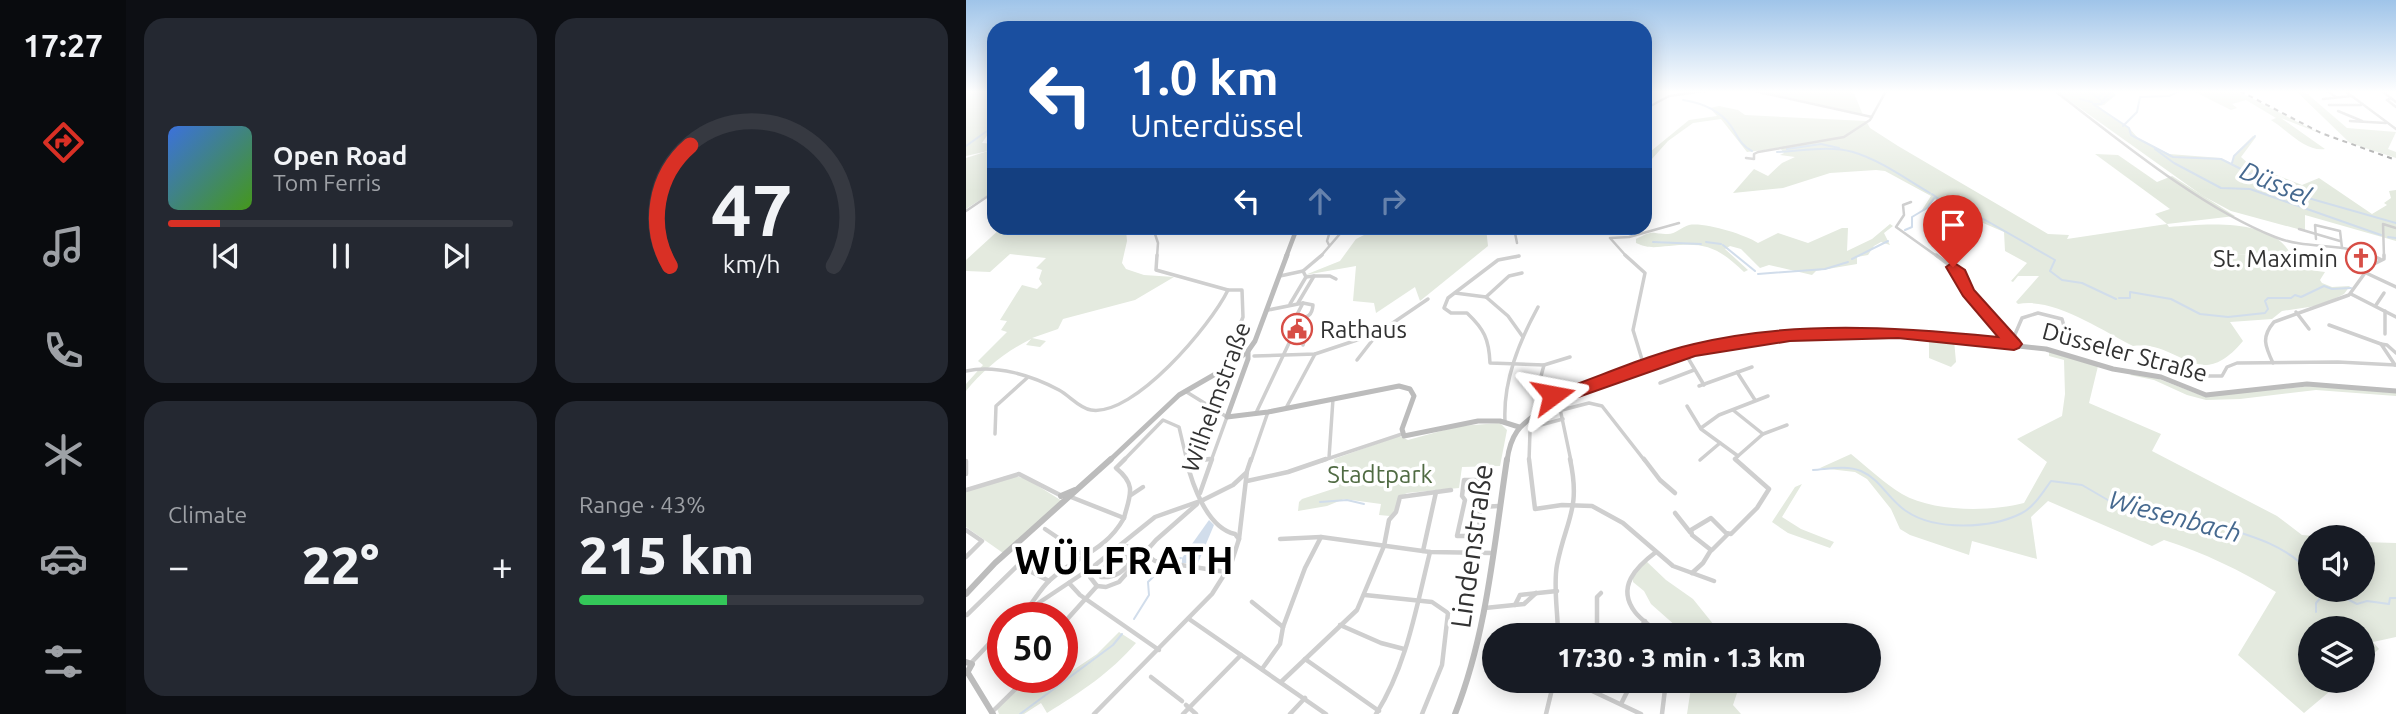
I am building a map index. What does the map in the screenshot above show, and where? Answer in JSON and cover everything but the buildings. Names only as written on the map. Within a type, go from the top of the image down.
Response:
[{"type":"main road","name":"Wilhelmstraße","points":[[1229,414],[1295,235]]},
{"type":"main road","name":"Düsseler Straße","points":[[1556,397],[1685,353],[1763,338],[1822,333],[1911,333],[2013,342],[2113,369],[2161,377],[2201,394],[2316,384],[2396,391]]},
{"type":"main road","points":[[966,594],[995,563],[1070,498],[1185,391],[1251,354]]},
{"type":"main road","points":[[1237,362],[1247,363]]},
{"type":"main road","points":[[1229,414],[1255,415],[1393,387],[1410,389],[1414,398],[1402,434],[1409,438],[1456,425],[1505,421],[1519,427]]},
{"type":"main road","name":"Lindenstraße","points":[[1455,714],[1469,676],[1485,608],[1506,453],[1519,427],[1556,397]]},
{"type":"main road","points":[[1061,496],[1084,485]]},
{"type":"main road","points":[[968,662],[971,668],[967,673],[993,713]]},
{"type":"street","points":[[1746,158],[1754,159],[1754,154],[1758,152],[1844,137],[1862,124]]},
{"type":"street","points":[[2102,124],[2206,198],[2284,241],[2342,248],[2379,260]]},
{"type":"street","points":[[966,211],[987,197]]},
{"type":"street","points":[[1911,202],[1903,205],[1904,215],[1896,227],[1960,273],[1968,293],[2013,342],[2021,319],[2029,313],[2045,314],[2063,319],[2067,337],[2124,354]]},
{"type":"street","points":[[1652,231],[1679,223]]},
{"type":"street","points":[[2273,363],[2265,352],[2267,330],[2281,316],[2333,304],[2350,294],[2364,268],[2379,263],[2379,260],[2384,258],[2383,224],[2396,228]]},
{"type":"street","points":[[2316,236],[2315,225],[2340,232],[2342,248]]},
{"type":"street","points":[[2299,229],[2340,241]]},
{"type":"street","points":[[1155,235],[1158,243],[1155,265],[1159,271],[1228,290],[1242,290],[1243,317],[1229,358],[1237,362]]},
{"type":"street","points":[[1329,235],[1329,245]]},
{"type":"street","points":[[1280,276],[1303,271],[1318,262],[1338,235]]},
{"type":"street","points":[[1515,235],[1517,243]]},
{"type":"street","points":[[1636,235],[1611,238],[1611,242],[1645,273],[1633,330],[1644,366]]},
{"type":"street","points":[[1519,256],[1498,260],[1445,301],[1444,307],[1451,313],[1467,313],[1487,333],[1491,344],[1489,362],[1544,365],[1570,357]]},
{"type":"street","points":[[1303,271],[1306,277]]},
{"type":"street","points":[[2364,272],[2396,287]]},
{"type":"street","points":[[1486,297],[1509,276],[1522,273]]},
{"type":"street","points":[[1255,415],[1290,340],[1291,326],[1314,276]]},
{"type":"street","points":[[1306,277],[1330,276],[1336,279]]},
{"type":"street","points":[[1290,304],[1306,277]]},
{"type":"street","points":[[966,371],[980,368],[1027,378],[1060,391],[1089,409],[1105,409],[1116,405],[1190,346],[1209,324],[1228,290]]},
{"type":"street","points":[[1455,293],[1486,297],[1508,316],[1523,337]]},
{"type":"street","points":[[2375,306],[2384,293]]},
{"type":"street","points":[[2350,294],[2396,317]]},
{"type":"street","points":[[1251,354],[1315,354],[1378,332],[1428,299]]},
{"type":"street","points":[[1268,310],[1290,304],[1313,305],[1312,313],[1308,317],[1296,319]]},
{"type":"street","points":[[1505,421],[1505,399],[1515,363],[1523,337],[1538,307]]},
{"type":"street","points":[[2385,311],[2385,334]]},
{"type":"street","points":[[2296,312],[2309,329]]},
{"type":"street","points":[[2329,325],[2387,345],[2396,353]]},
{"type":"street","points":[[1357,360],[1378,332]]},
{"type":"street","points":[[1290,340],[1305,339],[1303,345]]},
{"type":"street","points":[[2381,344],[2396,365]]},
{"type":"street","points":[[1685,353],[1702,386],[1752,367]]},
{"type":"street","points":[[1286,409],[1315,354]]},
{"type":"street","points":[[2208,376],[2222,376],[2232,364],[2338,362],[2396,365]]},
{"type":"street","points":[[1544,365],[1540,380],[1556,397],[1562,410],[1576,488],[1576,506],[1557,566],[1558,623]]},
{"type":"street","points":[[1660,383],[1694,370]]},
{"type":"street","points":[[1737,372],[1755,400]]},
{"type":"street","points":[[995,435],[996,406],[1027,378]]},
{"type":"street","points":[[1185,391],[1220,414],[1229,414]]},
{"type":"street","points":[[1700,429],[1733,410],[1768,396]]},
{"type":"street","points":[[1329,458],[1328,444],[1334,399]]},
{"type":"street","points":[[1562,410],[1588,403],[1602,406],[1660,480],[1675,493]]},
{"type":"street","points":[[1687,406],[1700,429],[1738,456]]},
{"type":"street","points":[[1733,410],[1763,434]]},
{"type":"street","points":[[1094,714],[1189,619],[1212,594],[1226,572],[1239,539],[1247,472],[1268,412]]},
{"type":"street","name":"Wilhelmstraße","points":[[1040,602],[1087,574],[1156,517],[1203,500],[1200,493],[1229,414]]},
{"type":"street","points":[[1563,419],[1532,427],[1530,431],[1529,466],[1535,509],[1592,506],[1623,523],[1673,566],[1714,581]]},
{"type":"street","points":[[1034,602],[1049,581],[1114,536],[1124,518],[1131,495],[1129,480],[1116,468],[1163,421],[1180,427],[1191,480],[1200,493]]},
{"type":"street","points":[[1692,573],[1728,534],[1757,509],[1769,489],[1735,459],[1763,434],[1787,425]]},
{"type":"street","points":[[1247,481],[1288,472],[1402,434]]},
{"type":"street","points":[[1700,460],[1721,442]]},
{"type":"street","points":[[1188,461],[1212,459]]},
{"type":"street","points":[[966,461],[966,474]]},
{"type":"street","points":[[1087,574],[1097,586],[1105,588],[1123,580],[1143,554],[1177,520],[1203,500],[1233,485],[1247,472]]},
{"type":"street","points":[[966,490],[1018,474],[1061,496],[1124,518]]},
{"type":"street","points":[[1464,480],[1486,480],[1480,507],[1479,536],[1457,536],[1465,500],[1462,496],[1464,480]]},
{"type":"street","points":[[1131,495],[1143,486]]},
{"type":"street","points":[[1281,682],[1357,610],[1384,546],[1390,520],[1396,512],[1400,497],[1451,490]]},
{"type":"street","points":[[1423,551],[1437,491]]},
{"type":"street","points":[[1203,500],[1206,509],[1224,531],[1235,534],[1239,539]]},
{"type":"street","points":[[1480,507],[1499,506]]},
{"type":"street","points":[[1675,513],[1690,532],[1710,548],[1710,552]]},
{"type":"street","points":[[1690,532],[1712,517],[1728,534]]},
{"type":"street","points":[[1045,529],[1075,547],[1084,556]]},
{"type":"street","points":[[1235,534],[1241,529]]},
{"type":"street","points":[[966,530],[982,541],[966,557]]},
{"type":"street","points":[[1262,668],[1280,644],[1283,627],[1305,568],[1321,537]]},
{"type":"street","points":[[1280,539],[1321,537],[1430,552],[1492,553]]},
{"type":"street","points":[[1122,545],[1155,561],[1226,572]]},
{"type":"street","points":[[1305,659],[1377,712],[1397,675],[1430,552]]},
{"type":"street","points":[[1645,621],[1630,601],[1629,580],[1637,565],[1656,552]]},
{"type":"street","points":[[1094,566],[1106,565],[1119,555],[1132,559],[1126,568],[1113,577],[1101,577],[1106,565]]},
{"type":"street","points":[[967,615],[1018,565],[1049,581]]},
{"type":"street","points":[[1069,583],[1159,650]]},
{"type":"street","points":[[1078,608],[1097,586]]},
{"type":"street","points":[[1515,605],[1520,595],[1557,591]]},
{"type":"street","points":[[1485,608],[1528,602],[1536,593]]},
{"type":"street","points":[[1597,623],[1597,597],[1601,593]]},
{"type":"street","points":[[1365,594],[1432,602],[1448,614],[1449,626],[1438,674],[1422,714]]},
{"type":"street","points":[[1252,602],[1283,627]]},
{"type":"street","points":[[1189,619],[1326,714]]},
{"type":"street","points":[[1340,625],[1381,643],[1404,649]]},
{"type":"street","points":[[968,662],[987,646]]},
{"type":"street","points":[[1183,714],[1186,705],[1241,655]]},
{"type":"street","points":[[1151,677],[1196,714]]},
{"type":"street","points":[[993,713],[1012,693]]},
{"type":"street","points":[[1545,714],[1551,693]]},
{"type":"street","points":[[1598,693],[1641,714]]},
{"type":"street","points":[[1622,704],[1627,693]]},
{"type":"street","points":[[1662,714],[1665,693]]},
{"type":"street","points":[[1290,714],[1305,698]]},
{"type":"green space","points":[[966,124],[987,124],[987,136],[982,143],[987,143],[987,151],[966,156]]},
{"type":"green space","points":[[1684,124],[1691,124],[1668,141],[1652,159],[1652,150]]},
{"type":"green space","points":[[1725,124],[1868,124],[1898,146],[2048,234],[2069,235],[2067,239],[2167,224],[2169,227],[2218,225],[2254,229],[2269,234],[2282,243],[2291,255],[2225,254],[2293,256],[2302,269],[2325,272],[2320,280],[2322,283],[2332,287],[2350,286],[2344,294],[2322,305],[2282,311],[2272,319],[2230,322],[2243,341],[2214,364],[2201,365],[2150,346],[2133,346],[2077,316],[2047,305],[2018,304],[2016,302],[2039,276],[2018,276],[2011,281],[2027,263],[2005,251],[2004,232],[1953,210],[1935,199],[1922,210],[1931,196],[1885,171],[1830,173],[1783,188],[1733,193],[1754,169],[1768,176],[1782,163],[1795,157],[1780,155],[1784,153],[1780,148],[1747,152]]},
{"type":"green space","points":[[2103,124],[2124,124],[2138,138],[2169,154],[2221,158],[2231,163],[2237,152],[2253,136],[2256,137],[2241,157],[2250,165],[2302,185],[2319,178],[2372,214],[2387,205],[2384,203],[2391,198],[2389,191],[2396,190],[2396,241],[2305,215],[2305,231],[2231,211],[2203,196]]},
{"type":"green space","points":[[2277,124],[2290,124],[2325,149],[2304,144]]},
{"type":"green space","points":[[2331,124],[2396,132],[2388,149],[2396,152],[2396,158],[2350,143]]},
{"type":"green space","points":[[987,151],[987,196],[966,209],[966,158]]},
{"type":"green space","points":[[2095,154],[2118,155],[2157,182],[2172,176],[2235,216],[2167,224],[2155,214],[2170,209]]},
{"type":"green space","points":[[1890,224],[1893,226],[1884,233],[1890,245],[1881,242],[1874,246],[1868,255],[1857,257],[1857,264],[1816,271],[1812,275],[1769,265],[1760,268],[1741,249],[1730,246],[1725,249],[1748,270],[1744,272],[1718,252],[1702,246],[1652,247],[1636,243],[1636,239],[1645,235],[1671,234],[1689,225],[1704,225],[1724,230],[1758,243],[1778,233],[1808,243],[1842,228],[1848,228],[1847,251],[1872,239]]},
{"type":"green space","points":[[993,235],[1126,235],[1122,263],[1126,269],[1144,275],[1174,277],[1135,300],[1063,319],[1058,329],[1032,338],[1046,341],[1040,347],[1026,345],[1031,339],[1013,349],[966,391],[966,384],[983,365],[978,361],[1007,332],[1001,330],[1007,321],[1000,320],[1022,285],[1037,289],[1042,284],[1039,279],[1042,270],[1036,268],[1046,258],[1010,254],[990,272],[966,271],[966,260]]},
{"type":"green space","points":[[1364,235],[1487,235],[1488,246],[1420,301],[1415,287],[1376,313],[1374,303],[1353,301],[1356,266],[1305,275],[1340,261],[1356,239]]},
{"type":"green space","points":[[1929,337],[1954,340],[1956,362],[1951,367],[1929,358]]},
{"type":"green space","points":[[2049,352],[2098,366],[2089,403],[2161,434],[2152,451],[2277,516],[2298,532],[2298,602],[2375,602],[2375,542],[2396,543],[2396,637],[2375,642],[2375,616],[2298,616],[2298,693],[2328,693],[2304,713],[2238,655],[2276,592],[2235,569],[2164,540],[2152,546],[2048,501],[2031,517],[2037,559],[1972,541],[1969,555],[1900,529],[1891,509],[1867,479],[1855,472],[1820,468],[1851,454],[1902,494],[1929,504],[1979,509],[2024,503],[2047,462],[2017,439],[2062,416],[2065,394],[2064,360],[2049,356]]},
{"type":"green space","points":[[2133,373],[2154,377],[2203,396],[2313,386],[2396,393],[2396,396],[2316,390],[2206,400],[2187,395],[2154,380],[2130,375]]},
{"type":"green space","name":"Stadtpark","points":[[1500,423],[1507,430],[1500,466],[1462,467],[1459,488],[1407,493],[1399,497],[1395,512],[1390,516],[1379,515],[1381,504],[1344,499],[1327,506],[1298,511],[1302,499],[1339,487],[1334,459],[1399,436],[1408,440],[1459,426]]},
{"type":"green space","points":[[1015,476],[1027,479],[1062,501],[1003,553],[966,527],[966,491]]},
{"type":"green space","points":[[1802,484],[1782,517],[1801,529],[1834,542],[1830,548],[1788,533],[1772,522],[1795,487]]},
{"type":"green space","points":[[1645,560],[1666,580],[1693,599],[1712,623],[1672,623],[1651,604],[1644,591],[1633,582],[1633,577]]},
{"type":"green space","points":[[1119,632],[1136,643],[1105,673],[1083,690],[1047,713],[1041,703],[1024,714],[999,714],[997,709],[1015,693],[1078,693],[1078,667],[1097,654]]},
{"type":"green space","points":[[1690,693],[1737,693],[1733,705],[1741,714],[1687,714]]},
{"type":"water","points":[[1209,520],[1214,525],[1198,563],[1182,563],[1182,558]]},
{"type":"waterway","points":[[1729,124],[1742,143],[1752,151]]},
{"type":"waterway","name":"Düssel","points":[[2124,125],[2129,128],[2131,135],[2173,157],[2221,159],[2287,192],[2396,223]]},
{"type":"waterway","points":[[966,146],[987,131]]},
{"type":"waterway","points":[[2232,163],[2234,156],[2255,136]]},
{"type":"waterway","points":[[1787,149],[1821,144],[1839,148]]},
{"type":"waterway","points":[[1777,152],[1825,149],[1853,152],[1883,165],[1930,193]]},
{"type":"waterway","name":"Düssel","points":[[2155,149],[2174,163],[2221,188],[2250,189],[2381,235]]},
{"type":"waterway","points":[[1932,194],[1940,200],[1966,209],[2055,260],[2050,271],[2062,280],[2082,283],[2116,299]]},
{"type":"waterway","points":[[1905,230],[1912,227],[1912,217],[1927,208],[1934,198]]},
{"type":"waterway","name":"Düssel","points":[[2388,237],[2396,238]]},
{"type":"waterway","points":[[1852,259],[1888,241]]},
{"type":"waterway","points":[[1653,242],[1701,244]]},
{"type":"waterway","points":[[1706,242],[1721,244]]},
{"type":"waterway","points":[[1723,245],[1755,271]]},
{"type":"waterway","points":[[1758,274],[1825,269],[1848,262]]},
{"type":"waterway","points":[[2119,298],[2130,298],[2130,292],[2171,299],[2200,314],[2228,317],[2265,313],[2268,309],[2265,301],[2268,298],[2291,298],[2295,295],[2301,297],[2324,286],[2332,289],[2351,288]]},
{"type":"waterway","name":"Wiesenbach","points":[[1813,470],[1843,468],[1861,471],[1874,479],[1906,511],[1932,522],[1963,526],[1995,522],[2022,513],[2034,503],[2051,481],[2082,485],[2113,503],[2158,512],[2162,509],[2178,517],[2190,517],[2255,538],[2298,560]]},
{"type":"waterway","points":[[1320,502],[1347,500],[1364,504]]},
{"type":"waterway","points":[[1169,561],[1181,558]]},
{"type":"waterway","points":[[1134,619],[1149,595],[1148,582],[1164,566]]},
{"type":"waterway","name":"Wiesenbach","points":[[2374,602],[2389,604],[2390,598],[2396,598]]},
{"type":"waterway","points":[[2316,612],[2317,602]]},
{"type":"waterway","name":"Wiesenbach","points":[[2353,602],[2364,602]]},
{"type":"waterway","points":[[1020,714],[1113,645],[1122,634]]},
{"type":"railway","points":[[2304,124],[2396,160]]},
{"type":"place","name":"St. Maximin","points":[[2361,258]]},
{"type":"place","name":"Rathaus","points":[[1297,329]]},
{"type":"district","name":"WÜLFRATH","points":[[1125,560]]},
{"type":"route","points":[[1553,395],[1567,394],[1694,350],[1790,335],[1898,332],[2014,344],[1968,293],[1960,273],[1953,267]]}]
